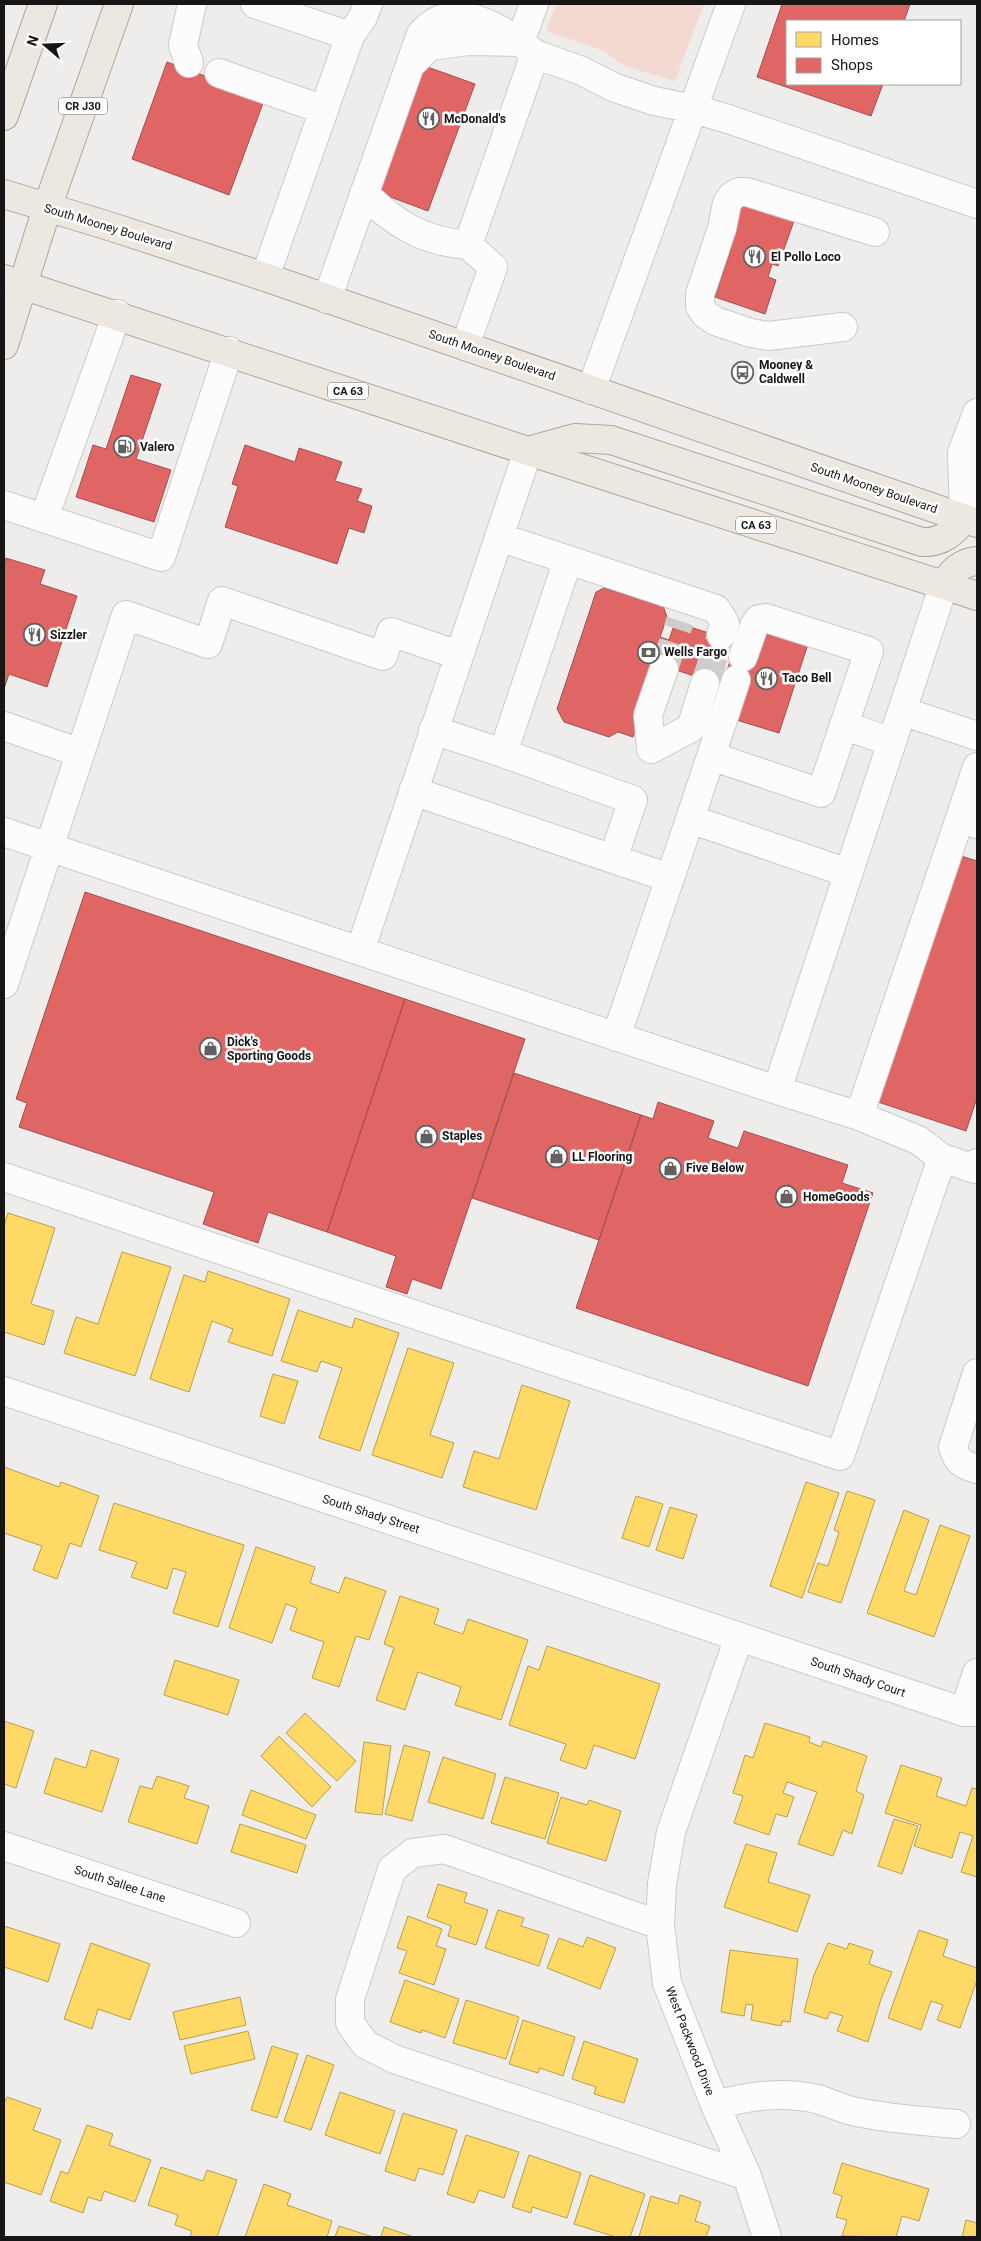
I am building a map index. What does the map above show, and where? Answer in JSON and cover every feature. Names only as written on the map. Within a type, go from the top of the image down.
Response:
[{"type":"main road","name":"CR J30","points":[[4,344],[13,282],[47,208],[119,4]]},
{"type":"main road","points":[[4,116],[39,5]]},
{"type":"main road","name":"South Mooney Boulevard","points":[[4,194],[265,277],[591,390],[973,513]]},
{"type":"main road","name":"CA 63","points":[[13,282],[117,314],[528,451],[977,596]]},
{"type":"main road","points":[[528,451],[575,438],[611,440],[922,542],[932,542],[948,536],[973,513]]},
{"type":"main road","points":[[944,584],[955,569],[964,564],[977,562]]},
{"type":"street","points":[[189,63],[183,45],[192,4]]},
{"type":"street","points":[[255,4],[350,36]]},
{"type":"street","points":[[265,277],[350,36],[363,18],[368,4]]},
{"type":"street","points":[[468,245],[528,48],[534,4]]},
{"type":"street","points":[[591,390],[731,4]]},
{"type":"street","points":[[327,298],[422,34],[430,23],[443,18],[465,15],[489,22],[528,48],[582,71],[613,87],[654,101],[694,109],[977,204]]},
{"type":"street","points":[[219,74],[324,110]]},
{"type":"street","points":[[843,327],[769,336],[730,327],[705,314],[700,306],[700,294],[722,228],[727,203],[732,196],[739,192],[747,192],[876,232]]},
{"type":"street","points":[[364,193],[382,212],[405,228],[448,243],[468,245],[493,267],[465,346]]},
{"type":"street","points":[[44,518],[117,314]]},
{"type":"street","points":[[4,505],[161,558],[229,351]]},
{"type":"street","points":[[973,513],[962,453],[977,413]]},
{"type":"street","points":[[360,951],[528,451]]},
{"type":"street","points":[[499,537],[568,560],[701,618]]},
{"type":"street","points":[[503,753],[568,560]]},
{"type":"street","points":[[776,1090],[944,584]]},
{"type":"street","points":[[4,984],[8,957],[49,848],[126,616],[208,644],[222,601],[383,656],[391,632],[458,655]]},
{"type":"street","points":[[616,1036],[754,626],[759,619],[766,618],[868,651],[821,793],[711,756]]},
{"type":"street","points":[[685,677],[690,728],[651,749],[648,715],[685,677]]},
{"type":"street","points":[[902,711],[977,736]]},
{"type":"street","points":[[844,725],[891,742]]},
{"type":"street","points":[[4,726],[80,753]]},
{"type":"street","points":[[433,730],[633,800],[613,858]]},
{"type":"street","points":[[858,1116],[969,821],[977,767]]},
{"type":"street","points":[[413,791],[670,878]]},
{"type":"street","points":[[690,819],[848,873]]},
{"type":"street","points":[[4,832],[858,1116],[918,1140],[942,1158],[975,1169],[977,1163]]},
{"type":"street","points":[[4,1177],[215,1249],[563,1362],[840,1456],[942,1158]]},
{"type":"street","points":[[977,1373],[953,1447],[956,1458],[963,1465],[977,1469]]},
{"type":"street","name":"South Shady Street","points":[[4,1391],[739,1637]]},
{"type":"street","name":"South Shady Court","points":[[739,1637],[970,1712]]},
{"type":"street","name":"West Packwood Drive","points":[[739,1637],[671,1832],[662,1884],[660,1925],[667,1983],[715,2105],[747,2176],[767,2237]]},
{"type":"street","points":[[970,1712],[977,1673]]},
{"type":"street","name":"South Sallee Lane","points":[[4,1846],[236,1923]]},
{"type":"street","points":[[660,1925],[444,1850],[413,1852],[392,1870],[350,1999],[350,2023],[365,2044],[394,2059],[747,2176]]},
{"type":"street","points":[[715,2105],[748,2096],[780,2094],[817,2099],[854,2112],[888,2118],[956,2124]]},
{"type":"shaded area","points":[[556,4],[704,4],[675,81],[624,66],[604,51],[546,31]]},
{"type":"building: Homes","points":[[8,1213],[55,1228],[31,1304],[54,1311],[44,1345],[4,1332],[4,1226]]},
{"type":"building: Homes","points":[[122,1252],[171,1267],[135,1376],[64,1353],[76,1317],[98,1324]]},
{"type":"building: Homes","points":[[208,1271],[290,1299],[272,1356],[228,1342],[233,1329],[212,1321],[189,1392],[150,1379],[184,1275],[205,1282]]},
{"type":"building: Homes","points":[[298,1310],[352,1328],[355,1318],[399,1333],[360,1451],[319,1438],[342,1368],[321,1361],[317,1372],[281,1361]]},
{"type":"building: Homes","points":[[408,1348],[454,1363],[430,1435],[454,1443],[442,1478],[372,1455]]},
{"type":"building: Homes","points":[[273,1374],[298,1381],[284,1424],[260,1416]]},
{"type":"building: Homes","points":[[522,1385],[570,1401],[536,1510],[463,1487],[474,1451],[499,1459]]},
{"type":"building: Homes","points":[[4,1467],[59,1487],[61,1482],[99,1496],[81,1547],[70,1543],[57,1579],[33,1570],[42,1546],[4,1533]]},
{"type":"building: Homes","points":[[806,1482],[839,1493],[802,1598],[770,1586]]},
{"type":"building: Homes","points":[[847,1491],[875,1500],[841,1603],[808,1592],[818,1563],[828,1566],[839,1532],[834,1530]]},
{"type":"building: Homes","points":[[636,1496],[663,1504],[649,1547],[622,1538]]},
{"type":"building: Homes","points":[[114,1503],[244,1545],[218,1627],[173,1613],[186,1572],[173,1568],[167,1589],[131,1577],[137,1562],[99,1550]]},
{"type":"building: Homes","points":[[670,1507],[697,1515],[683,1559],[656,1550]]},
{"type":"building: Homes","points":[[904,1510],[929,1520],[904,1591],[916,1595],[940,1525],[970,1536],[934,1637],[867,1613]]},
{"type":"building: Homes","points":[[256,1547],[315,1567],[310,1583],[339,1593],[345,1577],[386,1591],[369,1640],[356,1636],[339,1687],[312,1678],[324,1642],[290,1630],[297,1608],[286,1604],[272,1643],[229,1628]]},
{"type":"building: Homes","points":[[400,1596],[439,1609],[434,1624],[463,1634],[468,1619],[528,1640],[501,1720],[455,1705],[461,1687],[418,1672],[405,1710],[376,1700],[394,1648],[384,1644]]},
{"type":"building: Homes","points":[[547,1646],[660,1684],[635,1759],[594,1745],[586,1769],[560,1760],[566,1744],[509,1725],[528,1666],[539,1670]]},
{"type":"building: Homes","points":[[175,1660],[239,1680],[228,1715],[164,1695]]},
{"type":"building: Homes","points":[[305,1713],[356,1761],[337,1781],[286,1733]]},
{"type":"building: Homes","points":[[4,1721],[34,1731],[16,1788],[4,1784]]},
{"type":"building: Homes","points":[[765,1723],[810,1737],[809,1742],[821,1747],[823,1741],[867,1756],[856,1791],[864,1795],[852,1834],[843,1830],[833,1856],[798,1844],[817,1792],[787,1782],[783,1793],[794,1797],[787,1817],[776,1814],[769,1835],[734,1823],[743,1796],[733,1793],[745,1755],[753,1758]]},
{"type":"building: Homes","points":[[279,1736],[331,1787],[312,1807],[261,1756]]},
{"type":"building: Homes","points":[[364,1742],[391,1746],[382,1815],[355,1812]]},
{"type":"building: Homes","points":[[404,1745],[430,1752],[412,1821],[385,1814]]},
{"type":"building: Homes","points":[[91,1750],[119,1759],[102,1812],[44,1793],[55,1758],[86,1768]]},
{"type":"building: Homes","points":[[443,1757],[496,1774],[483,1819],[428,1802]]},
{"type":"building: Homes","points":[[901,1765],[942,1778],[936,1796],[966,1806],[972,1788],[977,1789],[977,1877],[961,1872],[973,1836],[960,1832],[952,1858],[914,1846],[921,1825],[885,1813]]},
{"type":"building: Homes","points":[[157,1776],[189,1786],[184,1798],[209,1806],[197,1844],[128,1822],[140,1786],[152,1789]]},
{"type":"building: Homes","points":[[505,1777],[559,1793],[545,1839],[491,1823]]},
{"type":"building: Homes","points":[[251,1790],[316,1815],[306,1839],[242,1815]]},
{"type":"building: Homes","points":[[561,1797],[587,1805],[589,1800],[621,1811],[606,1861],[547,1843]]},
{"type":"building: Homes","points":[[894,1819],[918,1826],[902,1874],[878,1866]]},
{"type":"building: Homes","points":[[240,1824],[306,1845],[297,1873],[231,1852]]},
{"type":"building: Homes","points":[[746,1844],[777,1853],[768,1882],[810,1895],[797,1932],[724,1907]]},
{"type":"building: Homes","points":[[438,1884],[467,1893],[464,1902],[488,1910],[476,1945],[448,1936],[451,1926],[427,1917]]},
{"type":"building: Homes","points":[[498,1910],[524,1918],[521,1926],[549,1935],[539,1966],[485,1948]]},
{"type":"building: Homes","points":[[408,1916],[442,1929],[436,1946],[446,1949],[434,1985],[399,1973],[407,1951],[397,1948]]},
{"type":"building: Homes","points":[[4,1926],[60,1944],[48,1982],[4,1967]]},
{"type":"building: Homes","points":[[919,1930],[948,1940],[943,1956],[977,1968],[977,1980],[960,2028],[937,2020],[943,2005],[931,2001],[921,2030],[888,2018]]},
{"type":"building: Homes","points":[[587,1937],[616,1948],[600,1989],[547,1968],[559,1938],[583,1947]]},
{"type":"building: Homes","points":[[91,1943],[150,1964],[130,2020],[98,2009],[92,2029],[64,2019]]},
{"type":"building: Homes","points":[[828,1943],[847,1949],[849,1943],[873,1951],[869,1964],[892,1972],[881,1999],[868,2042],[837,2031],[843,2016],[830,2012],[827,2019],[804,2012],[814,1975]]},
{"type":"building: Homes","points":[[730,1950],[798,1959],[790,2022],[782,2021],[781,2026],[751,2020],[753,2005],[746,2004],[744,2016],[721,2012]]},
{"type":"building: Homes","points":[[405,1980],[459,1999],[445,2038],[422,2030],[421,2033],[390,2022]]},
{"type":"building: Homes","points":[[240,1997],[246,2025],[180,2040],[173,2012]]},
{"type":"building: Homes","points":[[466,2000],[519,2017],[506,2059],[453,2043]]},
{"type":"building: Homes","points":[[523,2020],[575,2037],[563,2076],[540,2068],[538,2073],[509,2064]]},
{"type":"building: Homes","points":[[248,2031],[255,2059],[191,2074],[184,2046]]},
{"type":"building: Homes","points":[[584,2041],[638,2059],[624,2103],[594,2094],[596,2087],[572,2079]]},
{"type":"building: Homes","points":[[272,2046],[298,2054],[277,2118],[251,2110]]},
{"type":"building: Homes","points":[[307,2055],[334,2065],[311,2130],[284,2121]]},
{"type":"building: Homes","points":[[340,2092],[395,2111],[380,2154],[325,2135]]},
{"type":"building: Homes","points":[[7,2097],[41,2109],[33,2130],[61,2140],[41,2195],[4,2182],[4,2104]]},
{"type":"building: Homes","points":[[403,2113],[457,2130],[443,2175],[419,2168],[415,2181],[385,2171]]},
{"type":"building: Homes","points":[[87,2125],[113,2134],[109,2145],[151,2160],[135,2202],[104,2191],[101,2201],[88,2197],[83,2213],[50,2201],[61,2171],[68,2174]]},
{"type":"building: Homes","points":[[466,2135],[519,2152],[504,2198],[479,2190],[474,2203],[447,2194]]},
{"type":"building: Homes","points":[[529,2155],[581,2173],[567,2218],[532,2207],[531,2213],[512,2207]]},
{"type":"building: Homes","points":[[842,2163],[929,2189],[919,2221],[902,2216],[896,2237],[842,2236],[847,2220],[836,2217],[842,2196],[833,2193]]},
{"type":"building: Homes","points":[[161,2167],[203,2181],[207,2170],[237,2180],[217,2237],[190,2237],[192,2231],[175,2225],[178,2215],[148,2205]]},
{"type":"building: Homes","points":[[590,2175],[645,2194],[630,2237],[616,2237],[574,2224]]},
{"type":"building: Homes","points":[[264,2184],[291,2194],[287,2205],[332,2221],[327,2237],[245,2237]]},
{"type":"building: Homes","points":[[680,2195],[701,2202],[695,2221],[710,2226],[706,2237],[639,2237],[651,2196],[678,2204]]},
{"type":"building: Homes","points":[[966,2220],[977,2223],[977,2237],[962,2237]]},
{"type":"building: Homes","points":[[339,2226],[373,2237],[335,2237]]},
{"type":"building: Homes","points":[[384,2227],[414,2237],[381,2237]]},
{"type":"building: Shops","points":[[782,4],[910,4],[904,20],[786,20],[786,85],[883,85],[871,116],[757,77]]},
{"type":"building: Shops","points":[[167,62],[265,98],[229,195],[132,159]]},
{"type":"building: Shops","name":"McDonald's","points":[[422,65],[475,84],[428,211],[377,192]]},
{"type":"building: Shops","name":"El Pollo Loco","points":[[737,202],[794,221],[778,266],[772,264],[768,277],[776,280],[765,314],[715,297],[731,250],[722,247]]},
{"type":"building: Shops","points":[[131,375],[161,384],[136,459],[171,470],[154,522],[76,497],[93,445],[106,449]]},
{"type":"building: Shops","points":[[245,445],[295,462],[299,448],[342,462],[335,481],[362,489],[357,501],[372,506],[364,533],[349,528],[337,564],[225,527],[238,486],[232,484]]},
{"type":"building: Shops","name":"Sizzler","points":[[6,558],[45,570],[40,584],[77,596],[47,687],[9,674],[4,689],[4,565]]},
{"type":"building: Shops","name":"Wells Fargo","points":[[604,588],[663,606],[667,617],[660,637],[669,640],[675,622],[724,638],[710,681],[657,664],[633,737],[618,732],[609,737],[564,722],[557,709],[596,592]]},
{"type":"building: Shops","name":"Taco Bell","points":[[763,628],[808,644],[779,733],[733,719],[726,674],[732,655]]},
{"type":"building: Shops","points":[[958,855],[977,861],[977,1098],[966,1131],[878,1102]]},
{"type":"building: Shops","name":"Dick's Sporting Goods","points":[[85,892],[405,999],[327,1232],[268,1212],[258,1243],[203,1224],[214,1192],[19,1127],[27,1103],[16,1099]]},
{"type":"building: Shops","name":"Staples","points":[[405,999],[525,1039],[441,1289],[412,1279],[407,1294],[386,1287],[396,1256],[327,1232]]},
{"type":"building: Shops","name":"LL Flooring","points":[[514,1073],[641,1115],[599,1240],[472,1198]]},
{"type":"building: Shops","points":[[658,1102],[714,1121],[708,1138],[738,1148],[744,1131],[848,1165],[842,1183],[873,1193],[808,1386],[576,1308],[641,1115],[653,1119]]},
{"type":"tunnel","points":[[664,669],[680,621]]},
{"type":"tunnel","points":[[705,683],[721,635]]},
{"type":"place","name":"McDonald's","points":[[428,119]]},
{"type":"place","name":"El Pollo Loco","points":[[755,257]]},
{"type":"place","name":"Mooney & Caldwell","points":[[743,372]]},
{"type":"place","name":"Valero","points":[[124,447]]},
{"type":"place","name":"Sizzler","points":[[34,635]]},
{"type":"place","name":"Wells Fargo","points":[[648,652]]},
{"type":"place","name":"Taco Bell","points":[[766,678]]},
{"type":"place","name":"Dick's Sporting Goods","points":[[211,1049]]},
{"type":"place","name":"Staples","points":[[426,1136]]},
{"type":"place","name":"LL Flooring","points":[[556,1157]]},
{"type":"place","name":"Five Below","points":[[670,1168]]},
{"type":"place","name":"HomeGoods","points":[[787,1197]]}]
